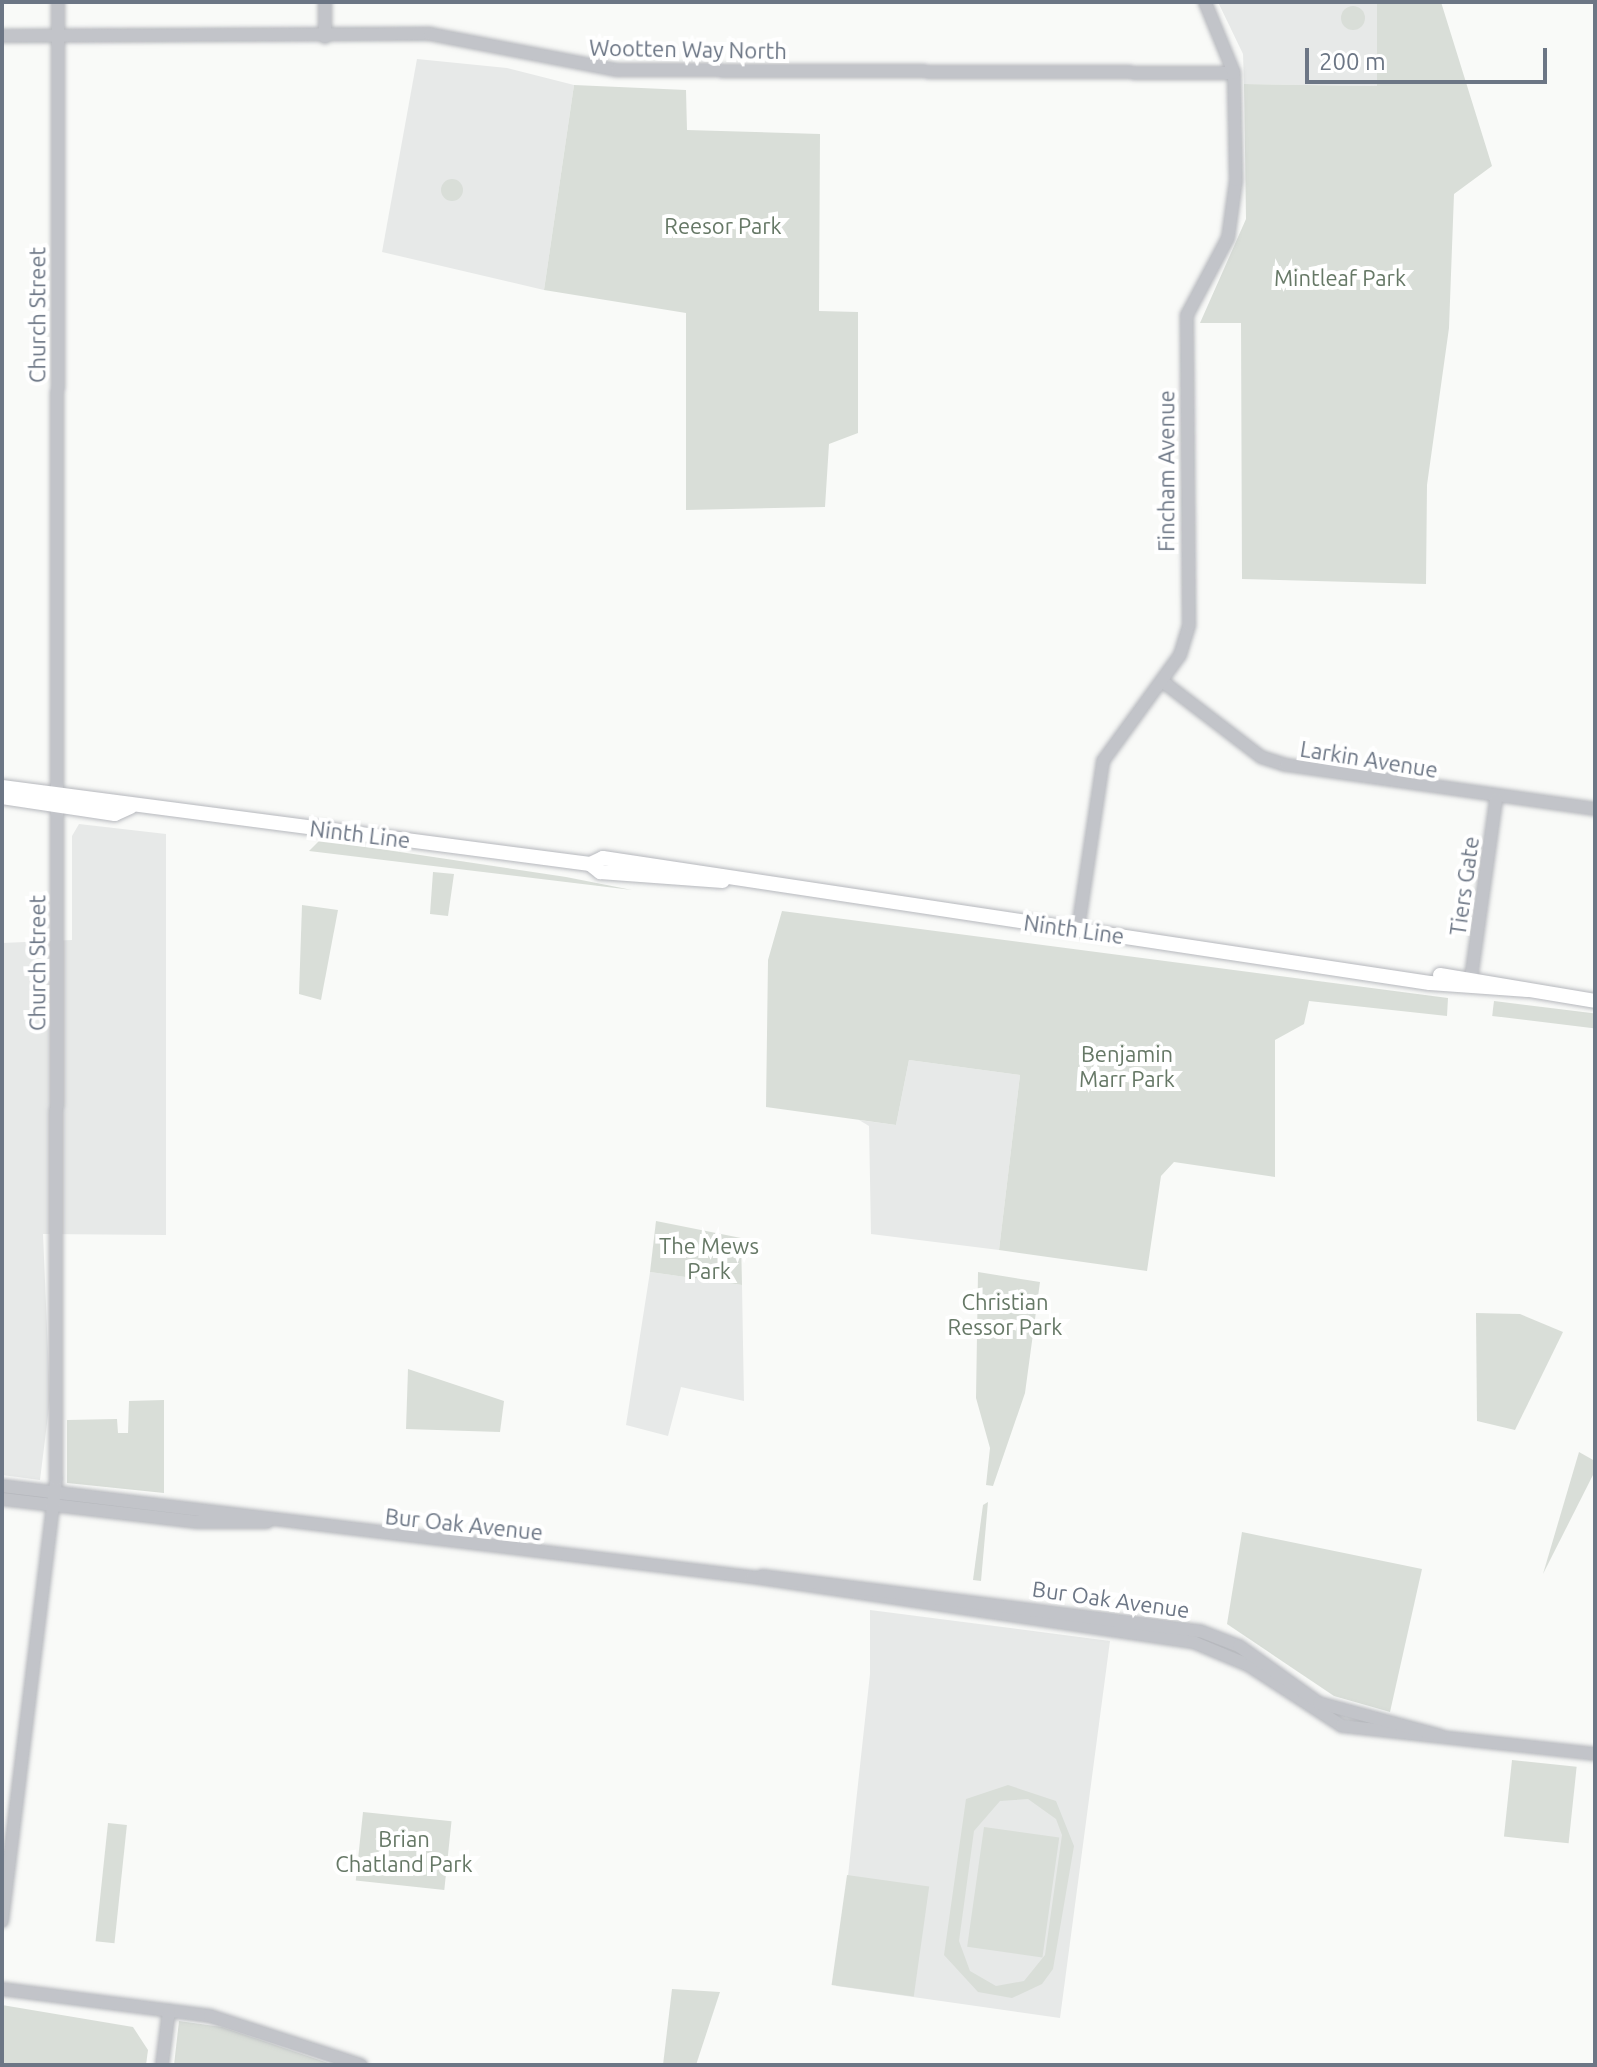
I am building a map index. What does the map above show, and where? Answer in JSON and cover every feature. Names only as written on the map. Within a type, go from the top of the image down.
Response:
[{"type":"main road","name":"Ninth Line","points":[[2,787],[58,799]]},
{"type":"main road","name":"Ninth Line","points":[[2,797],[130,807],[590,864],[603,858],[723,881],[1528,990]]},
{"type":"main road","name":"Ninth Line","points":[[1424,978],[1471,978],[1595,1001]]},
{"type":"street","name":"Church Street","points":[[2,1921],[53,1498],[58,799],[58,2]]},
{"type":"street","points":[[325,2],[325,37]]},
{"type":"street","name":"Fincham Avenue","points":[[1078,929],[1103,761],[1162,681],[1189,625],[1187,315],[1228,238],[1234,73],[1205,2]]},
{"type":"street","name":"Wootten Way North","points":[[2,36],[325,37],[430,34],[617,70],[1234,73]]},
{"type":"street","name":"Larkin Avenue","points":[[1162,681],[1261,757],[1496,800],[1595,809]]},
{"type":"street","name":"Tiers Gate","points":[[1471,978],[1496,800]]},
{"type":"street","name":"Bur Oak Avenue","points":[[2,1486],[53,1498],[752,1577],[1193,1642],[1248,1665],[1342,1726],[1595,1754]]},
{"type":"street","name":"Bur Oak Avenue","points":[[2,1499],[53,1498]]},
{"type":"street","points":[[2,1989],[221,2018],[361,2065]]},
{"type":"street","points":[[162,2065],[169,2010]]},
{"type":"shaded area","points":[[1218,2],[1377,2],[1377,86],[1244,84],[1243,54]]},
{"type":"shaded area","points":[[417,59],[507,68],[574,85],[544,290],[382,252]]},
{"type":"shaded area","points":[[79,824],[166,834],[166,1235],[43,1234],[50,1399],[40,1480],[2,1475],[2,943],[72,940],[72,836]]},
{"type":"shaded area","points":[[909,1060],[1020,1075],[999,1250],[871,1234],[869,1126],[859,1120],[896,1125]]},
{"type":"shaded area","points":[[650,1272],[742,1285],[744,1401],[681,1387],[668,1436],[626,1425]]},
{"type":"shaded area","points":[[870,1610],[1110,1641],[1060,2018],[836,1986],[870,1674]]},
{"type":"green space","name":"Mintleaf Park","points":[[1377,2],[1441,2],[1492,166],[1454,194],[1449,328],[1427,485],[1426,584],[1242,579],[1241,323],[1200,323],[1246,219],[1244,84],[1377,86]]},
{"type":"green space","points":[[1353,6],[1361,10],[1365,18],[1361,26],[1353,30],[1345,26],[1341,18],[1345,10]]},
{"type":"green space","name":"Reesor Park","points":[[574,85],[686,90],[687,130],[820,134],[819,311],[858,312],[858,433],[829,444],[825,507],[686,510],[686,313],[544,290]]},
{"type":"green space","points":[[452,179],[460,182],[463,190],[460,198],[452,201],[444,198],[441,190],[444,182]]},
{"type":"green space","points":[[320,840],[566,877],[632,890],[309,851]]},
{"type":"green space","points":[[433,872],[454,874],[448,916],[430,914]]},
{"type":"green space","points":[[302,905],[338,910],[321,1000],[299,994]]},
{"type":"green space","name":"Benjamin Marr Park","points":[[782,911],[1448,998],[1447,1016],[1309,1001],[1304,1024],[1275,1040],[1275,1177],[1174,1162],[1161,1176],[1147,1271],[999,1250],[1020,1075],[909,1060],[896,1125],[766,1107],[768,960]]},
{"type":"green space","points":[[1494,1001],[1595,1013],[1593,1028],[1492,1016]]},
{"type":"green space","name":"The Mews Park","points":[[656,1221],[741,1238],[742,1285],[650,1272]]},
{"type":"green space","name":"Christian Ressor Park","points":[[978,1272],[1040,1282],[1025,1393],[993,1486],[986,1485],[990,1448],[976,1398]]},
{"type":"green space","points":[[1476,1313],[1520,1314],[1563,1332],[1515,1430],[1477,1421]]},
{"type":"green space","points":[[408,1369],[504,1401],[500,1432],[406,1429]]},
{"type":"green space","points":[[164,1400],[164,1493],[67,1483],[67,1420],[117,1419],[118,1433],[128,1433],[129,1401]]},
{"type":"green space","points":[[1579,1452],[1595,1461],[1595,1471],[1543,1574]]},
{"type":"green space","points":[[988,1502],[981,1581],[973,1580],[983,1505]]},
{"type":"green space","points":[[1242,1532],[1422,1569],[1390,1712],[1334,1696],[1227,1624]]},
{"type":"green space","points":[[1512,1760],[1577,1767],[1569,1843],[1504,1837]]},
{"type":"green space","points":[[1008,1785],[1056,1801],[1074,1846],[1053,1969],[1042,1984],[1012,1998],[978,1992],[944,1955],[966,1799]],"holes":[[[1028,1799],[1056,1819],[1062,1835],[1045,1955],[1024,1981],[996,1986],[970,1971],[959,1941],[974,1831],[1000,1801]]]},
{"type":"green space","name":"Brian Chatland Park","points":[[363,1812],[452,1821],[444,1890],[356,1881]]},
{"type":"green space","points":[[108,1823],[127,1825],[114,1943],[96,1941]]},
{"type":"green space","points":[[984,1827],[1059,1838],[1042,1957],[967,1947]]},
{"type":"green space","points":[[847,1875],[929,1887],[914,1996],[832,1985]]},
{"type":"green space","points":[[672,1989],[720,1992],[696,2065],[663,2065]]},
{"type":"green space","points":[[2,2005],[133,2027],[148,2050],[146,2065],[2,2065]]},
{"type":"green space","points":[[179,2021],[222,2027],[334,2065],[174,2065]]}]
